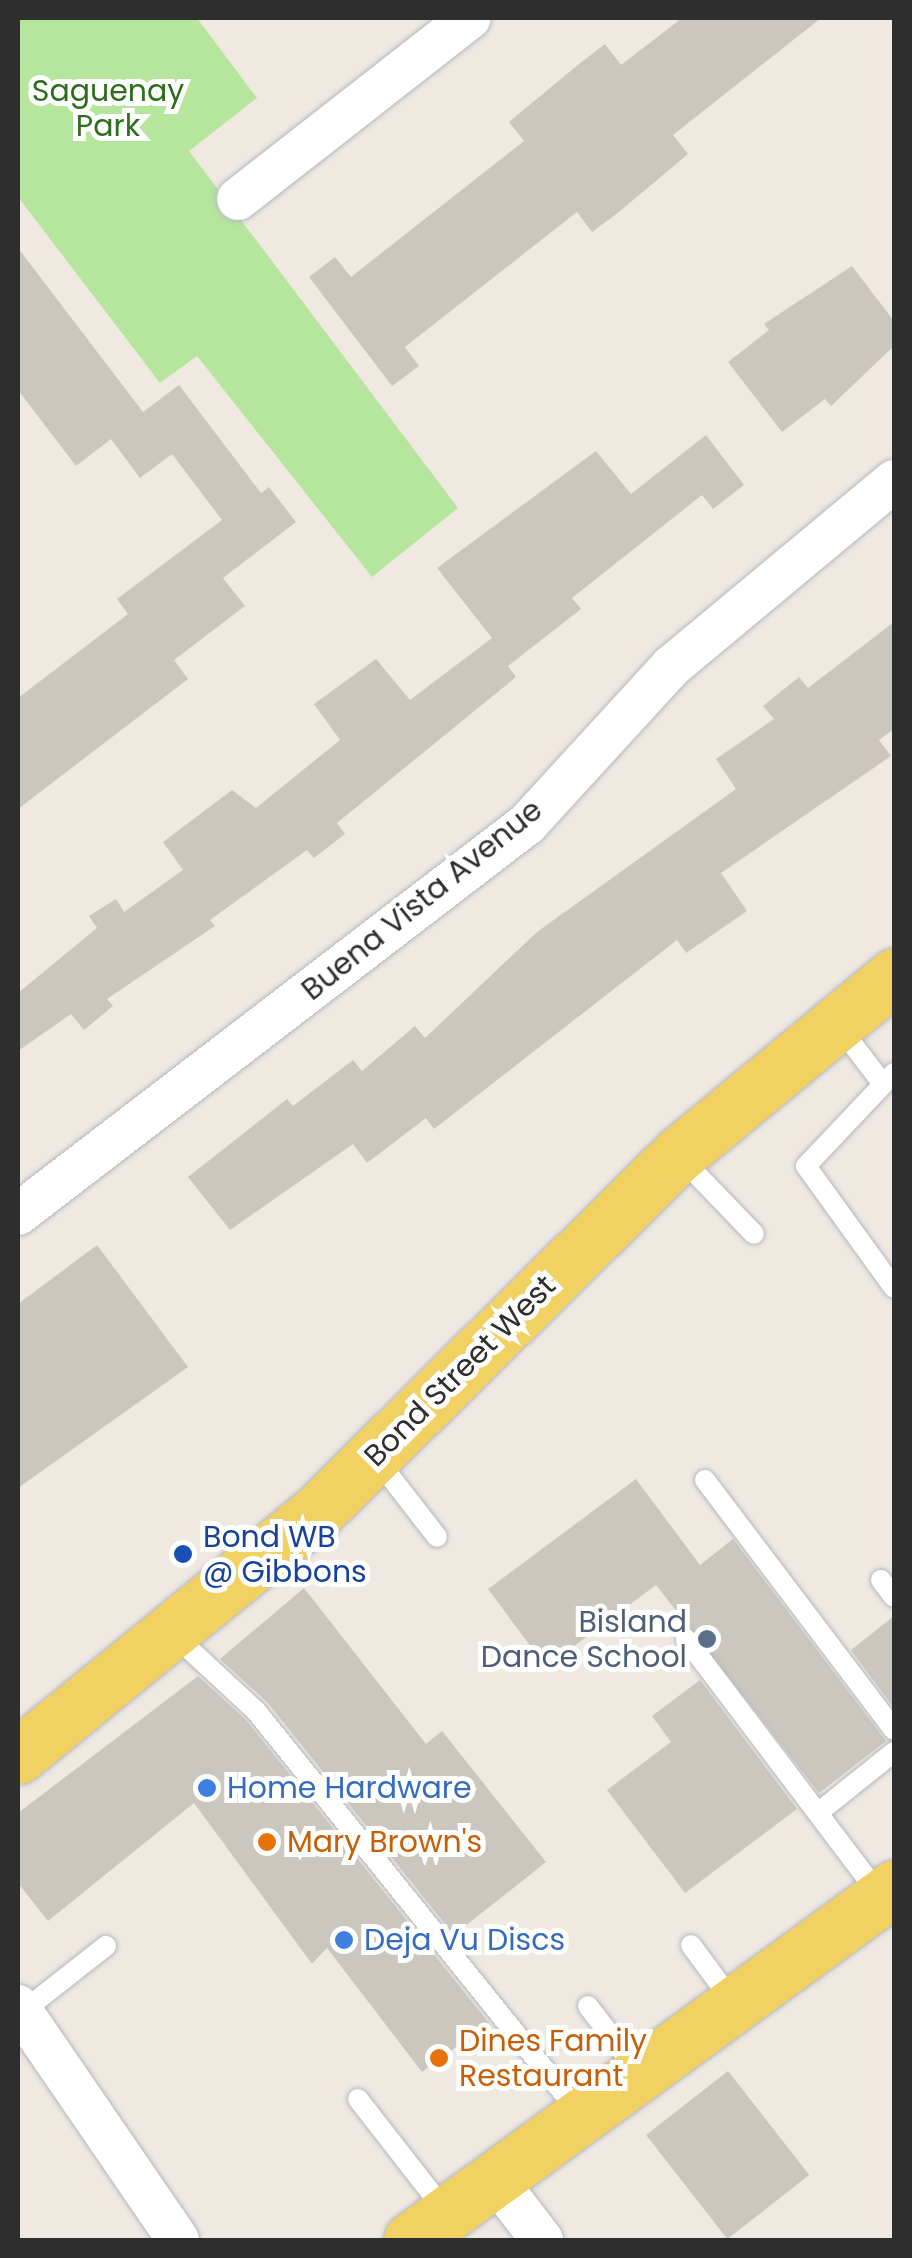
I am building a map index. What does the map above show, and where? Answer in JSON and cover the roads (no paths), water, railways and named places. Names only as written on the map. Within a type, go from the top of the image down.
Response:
[{"type":"main road","name":"Bond Street West","points":[[18,1756],[174,1636],[374,1456],[678,1155],[894,976]]},
{"type":"main road","points":[[429,2226],[578,2111],[639,2072],[888,1893]]},
{"type":"street","points":[[238,199],[470,18]]},
{"type":"street","name":"Buena Vista Avenue","points":[[18,1214],[527,824],[672,666],[894,481]]},
{"type":"street","points":[[20,2009],[178,2240]]},
{"type":"street","points":[[493,2176],[542,2240]]},
{"type":"lane","points":[[837,1023],[889,1078],[806,1166],[894,1288]]},
{"type":"lane","points":[[678,1155],[754,1234]]},
{"type":"lane","points":[[374,1456],[436,1536]]},
{"type":"lane","points":[[705,1480],[894,1730]]},
{"type":"lane","points":[[174,1636],[256,1711],[578,2111]]},
{"type":"lane","points":[[686,1639],[818,1812],[888,1893]]},
{"type":"lane","points":[[818,1812],[894,1752]]},
{"type":"lane","points":[[691,1945],[734,2004]]},
{"type":"lane","points":[[20,2009],[106,1946]]},
{"type":"lane","points":[[588,2006],[639,2072]]},
{"type":"lane","points":[[358,2099],[429,2226]]},
{"type":"place","name":"Bond WB @ Gibbons","points":[[183,1554]]},
{"type":"place","name":"Bisland Dance School","points":[[707,1639]]},
{"type":"place","name":"Home Hardware","points":[[207,1788]]},
{"type":"place","name":"Mary Brown's","points":[[267,1842]]},
{"type":"place","name":"Deja Vu Discs","points":[[344,1940]]},
{"type":"place","name":"Dines Family Restaurant","points":[[439,2058]]},
{"type":"park label","name":"Saguenay Park","points":[[108,108]]}]
